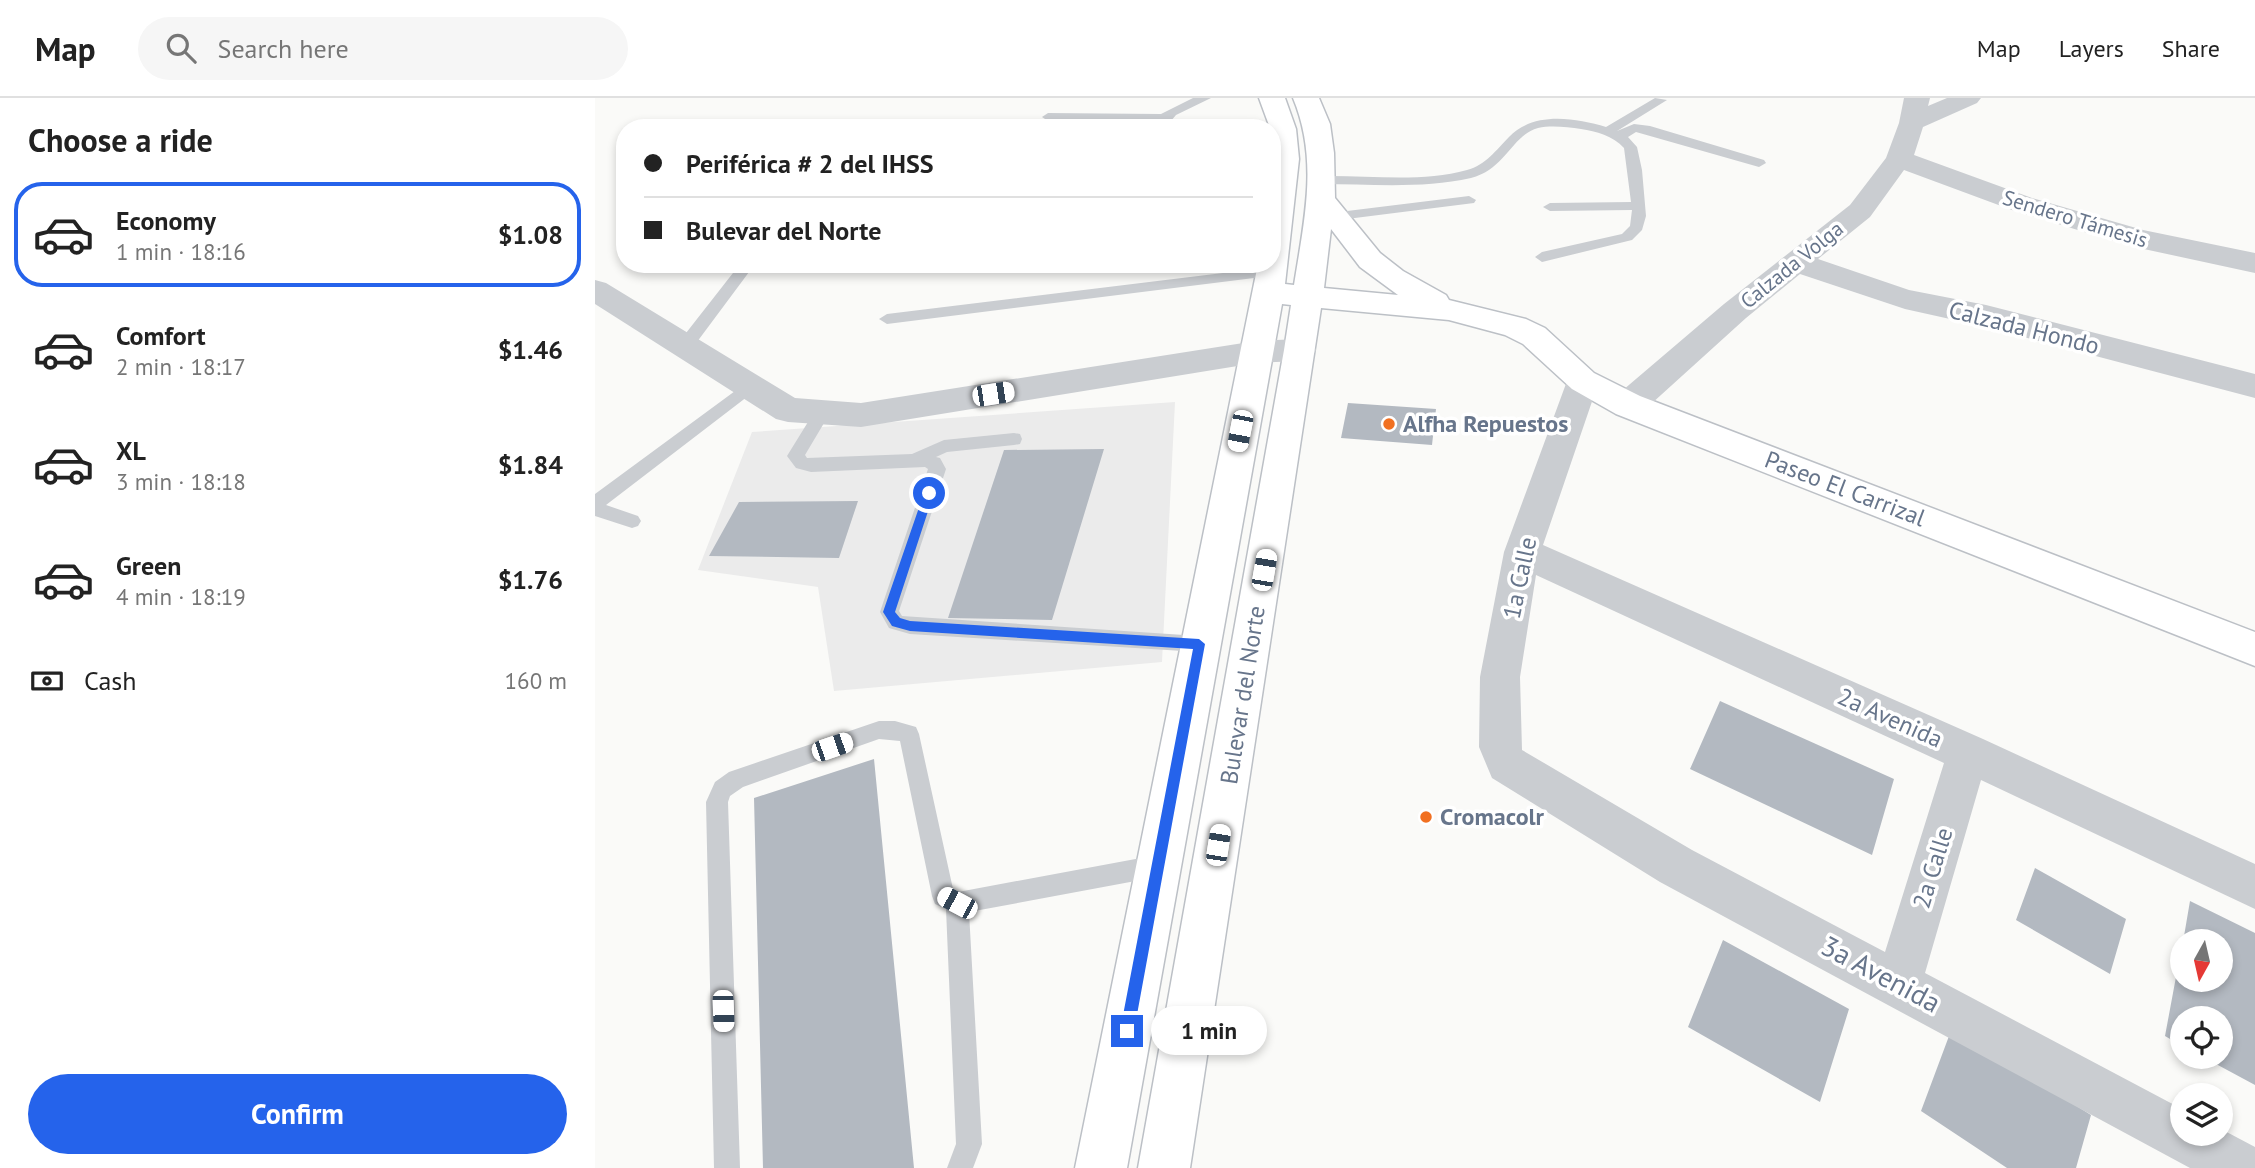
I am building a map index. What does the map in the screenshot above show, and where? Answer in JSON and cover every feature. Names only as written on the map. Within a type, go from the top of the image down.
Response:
[{"type":"main road","name":"Bulevar del Norte","points":[[1272,98],[1279,119]]},
{"type":"main road","name":"Bulevar del Norte","points":[[1164,1168],[1308,295],[1327,199],[1317,124],[1307,98]]},
{"type":"main road","name":"Bulevar del Norte","points":[[1281,123],[1286,159],[1281,197]]},
{"type":"main road","name":"Paseo El Carrizal","points":[[1327,199],[1369,259],[1394,280],[1449,310]]},
{"type":"main road","name":"Paseo El Carrizal","points":[[1281,272],[1308,295],[1449,310],[1515,327],[1534,336],[1583,381],[1628,405],[2255,649]]},
{"type":"main road","name":"Bulevar del Norte","points":[[1101,1168],[1271,273]]},
{"type":"street","points":[[1914,111],[1968,98]]},
{"type":"street","name":"Calzada Volga","points":[[1628,405],[1860,211],[1899,159],[1914,111]]},
{"type":"street","name":"Sendero Támesis","points":[[1899,159],[2022,204],[2140,239],[2255,263]]},
{"type":"street","name":"Calzada Hondo","points":[[1796,262],[1905,299],[1986,316],[2255,386]]},
{"type":"street","points":[[595,290],[789,410],[822,413],[861,415],[1256,352],[1300,350]]},
{"type":"street","name":"1a Calle","points":[[1522,775],[1507,764],[1500,747],[1500,677],[1522,552],[1583,381]]},
{"type":"street","name":"2a Avenida","points":[[1522,552],[1968,753],[2255,887]]},
{"type":"street","name":"2a Calle","points":[[1899,983],[1968,753]]},
{"type":"street","name":"3a Avenida","points":[[1522,775],[1676,866],[2242,1168]]},
{"type":"lane","points":[[1167,119],[1205,98]]},
{"type":"lane","points":[[1615,133],[1661,100]]},
{"type":"lane","points":[[1048,117],[1085,119]]},
{"type":"lane","points":[[1327,199],[1468,174],[1494,163],[1516,137],[1533,125],[1577,124],[1615,133],[1635,128],[1650,130],[1759,163]]},
{"type":"lane","points":[[1542,257],[1627,237],[1637,227],[1638,206],[1631,148],[1615,133]]},
{"type":"lane","points":[[1327,199],[1469,200]]},
{"type":"lane","points":[[1550,207],[1638,206]]},
{"type":"lane","points":[[685,346],[741,273]]},
{"type":"lane","points":[[887,319],[1215,273]]},
{"type":"lane","points":[[595,504],[750,386]]},
{"type":"lane","points":[[822,413],[796,456],[802,463],[811,465],[915,460],[934,463],[937,469],[889,612],[896,622],[910,626],[1199,644]]},
{"type":"lane","points":[[915,460],[944,446],[1014,439]]},
{"type":"lane","points":[[595,509],[632,521]]},
{"type":"lane","points":[[727,1168],[717,802],[722,789],[736,779],[879,730],[895,730],[909,734],[943,896],[957,903],[1157,866]]},
{"type":"lane","points":[[957,903],[969,1144],[960,1168]]},
{"type":"shaded area","points":[[1175,402],[1162,662],[834,691],[818,587],[698,570],[752,432]]},
{"type":"building","name":"Alfha Repuestos","points":[[1348,403],[1436,409],[1432,445],[1341,438]]},
{"type":"building","points":[[1104,449],[1052,620],[948,618],[1004,450]]},
{"type":"building","points":[[858,501],[839,558],[709,556],[739,502]]},
{"type":"building","points":[[1720,701],[1894,779],[1872,855],[1690,769]]},
{"type":"building","points":[[874,759],[914,1168],[763,1168],[754,798]]},
{"type":"building","points":[[2035,868],[2126,919],[2110,974],[2016,920]]},
{"type":"building","points":[[2190,901],[2255,933],[2255,1085],[2225,1069],[2233,1069],[2233,1006],[2171,1006],[2173,992],[2233,992],[2233,929],[2185,929]]},
{"type":"building","points":[[1723,940],[1849,1009],[1820,1102],[1688,1027]]},
{"type":"building","points":[[2170,1009],[2170,1039],[2165,1036]]},
{"type":"building","points":[[1952,1028],[2091,1115],[2076,1168],[2007,1168],[1921,1111]]},
{"type":"place","name":"Alfha Repuestos","points":[[1389,424]]},
{"type":"place","name":"Cromacolr","points":[[1426,817]]},
{"type":"route","points":[[929,493],[889,612],[896,622],[910,626],[1199,644],[1127,1031]]}]
